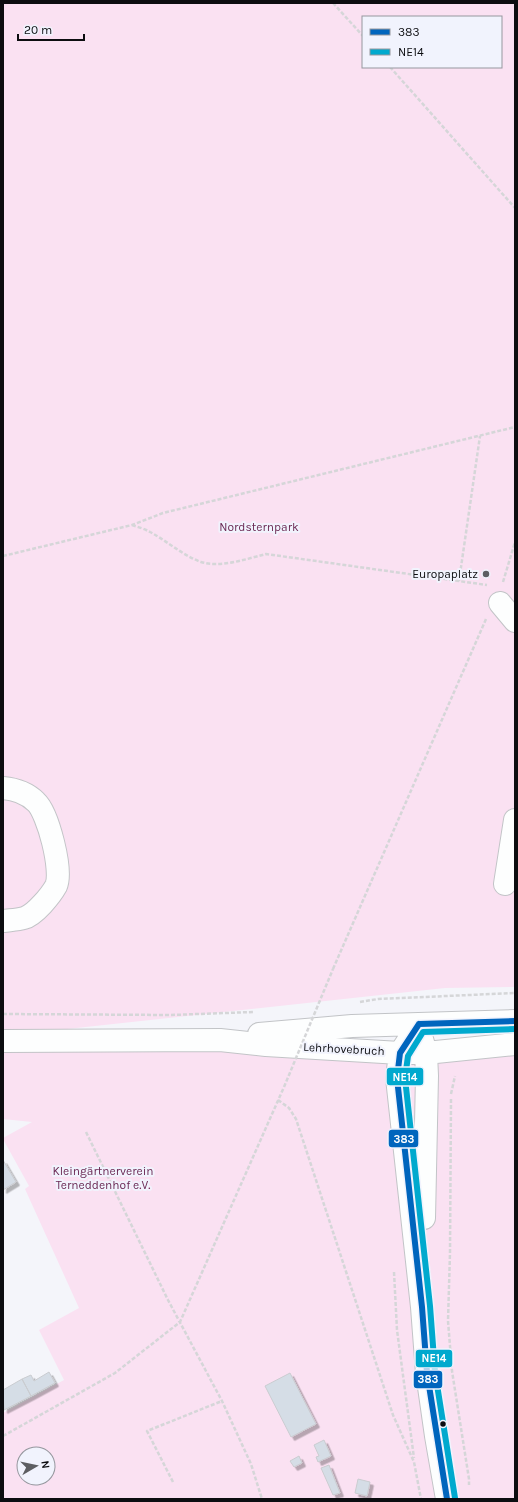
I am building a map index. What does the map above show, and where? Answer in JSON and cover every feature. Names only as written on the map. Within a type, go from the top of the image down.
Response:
[{"type":"street","points":[[500,603],[515,621]]},
{"type":"street","points":[[3,788],[23,792],[37,803],[47,820],[58,863],[56,885],[43,904],[26,918],[3,921]]},
{"type":"street","points":[[505,884],[515,820]]},
{"type":"street","name":"Lehrhovebruch","points":[[220,1040],[261,1033],[344,1026],[515,1021]]},
{"type":"street","points":[[419,1024],[400,1053],[397,1078],[422,1307],[427,1373],[447,1499]]},
{"type":"street","points":[[419,1024],[426,1053],[422,1307]]},
{"type":"street","name":"Lehrhovebruch","points":[[3,1041],[220,1040],[266,1045],[400,1053],[426,1053],[515,1044]]},
{"type":"path","points":[[333,3],[362,35]]},
{"type":"path","points":[[391,68],[515,208]]},
{"type":"path","points":[[3,556],[132,525],[163,513],[515,427]]},
{"type":"path","points":[[459,581],[480,436]]},
{"type":"path","points":[[132,525],[150,532],[187,555],[202,562],[231,562],[266,554],[481,584]]},
{"type":"path","points":[[3,1436],[115,1373],[180,1322],[284,1087],[333,970],[486,619],[500,603],[502,587],[515,542]]},
{"type":"path","points":[[358,1002],[378,999],[515,993]]},
{"type":"path","points":[[313,1007],[320,1006]]},
{"type":"path","points":[[3,1014],[163,1015],[259,1012]]},
{"type":"path","points":[[455,1076],[451,1092],[448,1321],[452,1371],[469,1479],[468,1486]]},
{"type":"path","points":[[278,1100],[289,1108],[296,1119],[393,1415],[414,1462],[421,1499]]},
{"type":"path","points":[[86,1132],[180,1322],[222,1401],[251,1464],[262,1499]]},
{"type":"path","points":[[173,1482],[147,1431],[222,1401]]},
{"type":"green space","name":"Nordsternpark","points":[[3,3],[515,3],[515,987],[445,988],[3,1035]]},
{"type":"green space","name":"Kleingärtnerverein Terneddenhof e.V.","points":[[224,1051],[515,1054],[515,1499],[3,1499],[3,1413],[64,1380],[39,1330],[79,1308],[25,1189],[29,1186],[3,1139],[32,1122],[3,1119],[3,1052]]},
{"type":"building","points":[[3,1160],[16,1182],[3,1190]]},
{"type":"building","points":[[49,1372],[55,1383],[31,1396],[22,1379],[31,1375],[34,1381]]},
{"type":"building","points":[[290,1373],[316,1424],[291,1437],[265,1386]]},
{"type":"building","points":[[22,1379],[31,1396],[4,1410],[3,1390]]},
{"type":"building","points":[[324,1440],[331,1456],[318,1462],[316,1457],[319,1456],[314,1445]]},
{"type":"building","points":[[299,1456],[302,1463],[294,1467],[290,1461]]},
{"type":"building","points":[[329,1465],[340,1493],[333,1495],[321,1468]]},
{"type":"building","points":[[358,1479],[370,1482],[367,1496],[355,1493]]},
{"type":"transit line","name":"383","points":[[419,1024],[515,1021]]},
{"type":"transit line","name":"383","points":[[419,1024],[400,1053],[397,1078],[422,1307],[427,1373],[447,1499]]},
{"type":"transit line","name":"NE14","points":[[455,1498],[435,1372],[430,1306],[405,1078],[408,1056],[423,1032],[515,1029]]},
{"type":"place","name":"Europaplatz","points":[[486,574]]}]
